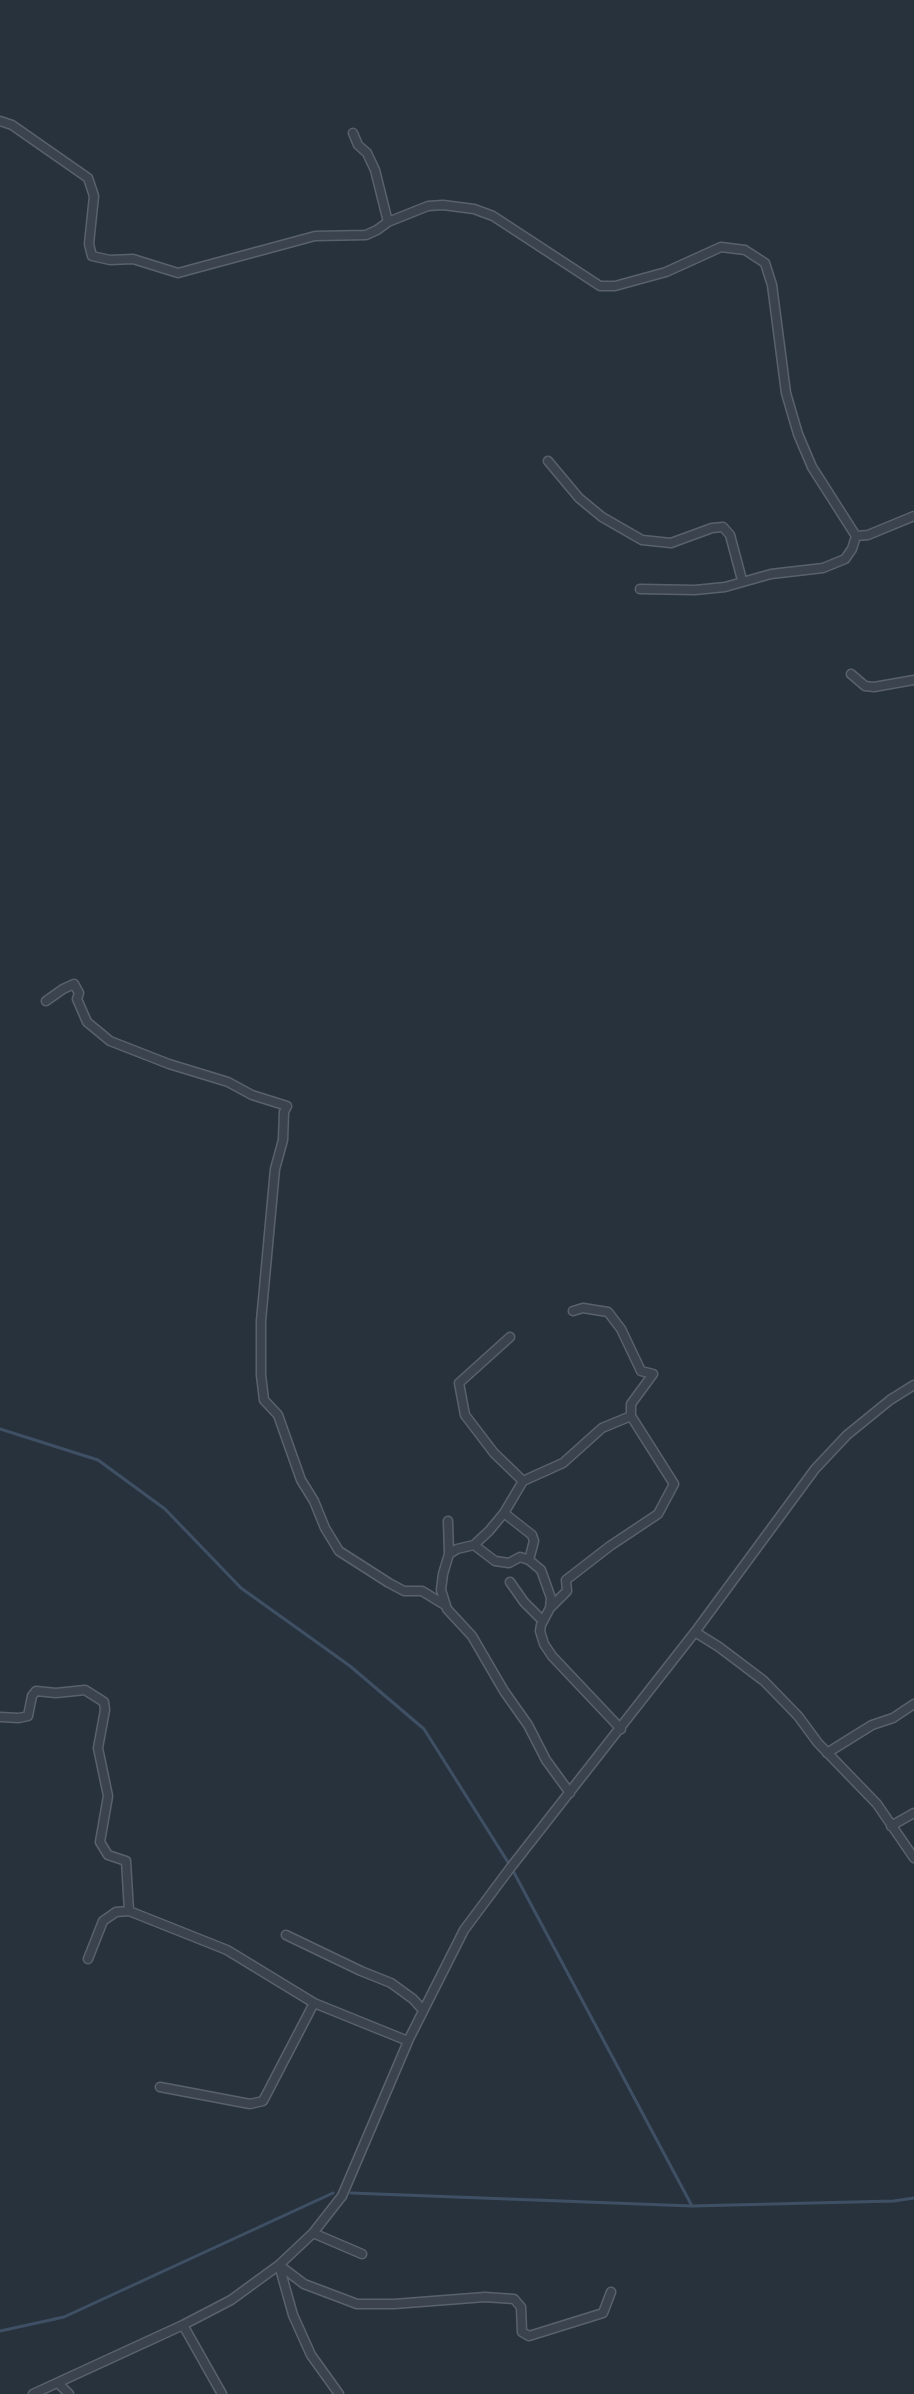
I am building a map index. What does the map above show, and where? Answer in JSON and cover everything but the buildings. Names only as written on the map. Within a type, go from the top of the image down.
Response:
[{"type":"street","points":[[0,121],[12,125],[88,178],[94,196],[89,244],[92,256],[110,260],[133,259],[178,273],[315,236],[366,235],[388,222],[428,206],[443,205],[474,209],[493,216],[600,286],[615,286],[666,272],[722,247],[734,247],[753,254],[765,263],[772,285],[786,393],[798,434],[812,467],[856,536],[852,549],[845,559],[823,568],[771,574],[725,586],[695,590],[640,589]]},
{"type":"street","points":[[353,133],[358,145],[367,153],[375,170],[388,222]]},
{"type":"street","points":[[548,461],[579,498],[602,518],[642,540],[671,543],[712,528],[723,527],[730,535],[742,580]]},
{"type":"street","points":[[856,536],[868,535],[914,516]]},
{"type":"street","points":[[851,674],[865,686],[874,687],[914,680]]},
{"type":"street","points":[[46,1001],[74,984],[79,993],[77,999],[87,1022],[110,1041],[170,1064],[228,1082],[252,1095],[287,1106],[284,1112],[283,1140],[275,1168],[261,1321],[261,1375],[264,1400],[278,1415],[301,1480],[339,1551],[404,1591],[422,1591],[445,1605],[472,1636],[528,1725],[546,1760],[570,1793]]},
{"type":"street","points":[[573,1311],[583,1308],[608,1312],[621,1329],[641,1371],[653,1374],[631,1404],[630,1416],[674,1484],[658,1514],[566,1580],[567,1591],[550,1608],[540,1631],[544,1644],[552,1656],[621,1729]]},
{"type":"street","points":[[510,1336],[459,1383],[465,1415],[494,1453],[523,1480]]},
{"type":"street","points":[[34,2394],[183,2325],[231,2300],[279,2265],[313,2233],[342,2196],[408,2041],[464,1930],[695,1632],[815,1469],[847,1435],[890,1400],[914,1385]]},
{"type":"street","points":[[449,1554],[457,1549],[474,1545],[504,1513],[523,1480],[562,1463],[602,1428],[630,1416]]},
{"type":"street","points":[[504,1513],[532,1535],[534,1541],[529,1560]]},
{"type":"street","points":[[445,1605],[441,1590],[442,1574],[449,1554],[448,1521]]},
{"type":"street","points":[[474,1545],[495,1561],[509,1563],[520,1557],[529,1560],[541,1570],[551,1598],[550,1608]]},
{"type":"street","points":[[510,1582],[524,1602],[543,1621]]},
{"type":"street","points":[[695,1632],[719,1647],[764,1682],[798,1716],[827,1753],[877,1804],[914,1858]]},
{"type":"street","points":[[0,1717],[28,1716],[32,1696],[36,1691],[56,1693],[85,1690],[104,1702],[105,1710],[98,1748],[108,1796],[100,1842],[108,1855],[126,1861],[129,1911]]},
{"type":"street","points":[[827,1753],[872,1725],[893,1718],[914,1704]]},
{"type":"street","points":[[891,1826],[914,1814]]},
{"type":"street","points":[[88,1959],[103,1921],[116,1912],[129,1911],[227,1950],[314,2003],[408,2041]]},
{"type":"street","points":[[286,1935],[391,1983],[413,1999],[423,2010]]},
{"type":"street","points":[[160,2087],[250,2104],[263,2101],[314,2003]]},
{"type":"street","points":[[313,2233],[362,2254]]},
{"type":"street","points":[[279,2265],[304,2284],[357,2304],[394,2304],[485,2297],[514,2299],[521,2307],[522,2332],[529,2336],[603,2313],[611,2292]]},
{"type":"street","points":[[279,2265],[292,2314],[311,2355],[339,2394]]},
{"type":"street","points":[[183,2325],[222,2394]]},
{"type":"street","points":[[58,2383],[69,2394]]},
{"type":"waterway","points":[[0,1429],[98,1460],[165,1509],[241,1588],[350,1666],[424,1729],[511,1867],[692,2206]]},
{"type":"waterway","points":[[0,2331],[64,2317],[333,2193]]},
{"type":"waterway","points":[[351,2193],[692,2206],[894,2201],[914,2198]]}]
